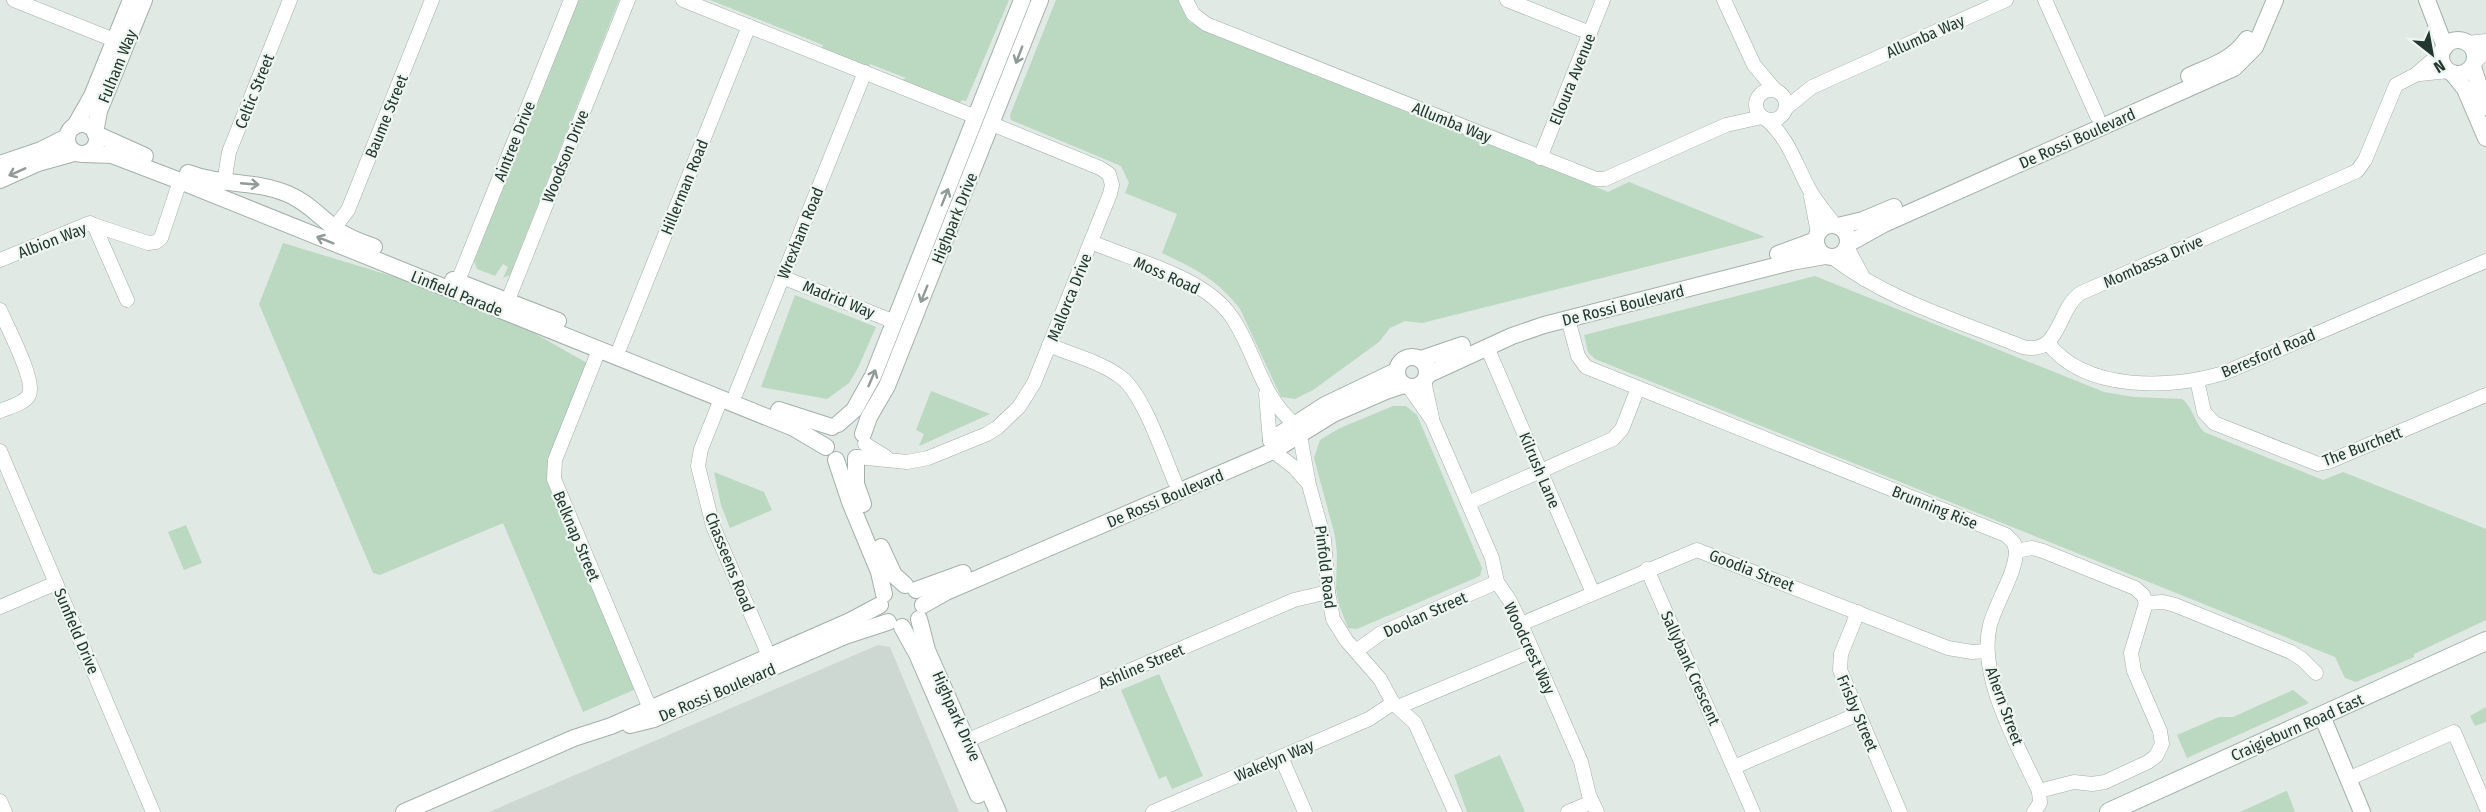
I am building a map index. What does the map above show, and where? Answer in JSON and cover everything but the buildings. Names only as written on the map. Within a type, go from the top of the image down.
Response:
[{"type":"main road","name":"Craigieburn Road East","points":[[2109,812],[2486,641]]},
{"type":"street","points":[[14,0],[121,43]]},
{"type":"street","name":"Fulham Way","points":[[96,134],[99,111],[121,43],[131,0]]},
{"type":"street","name":"Fulham Way","points":[[71,131],[144,0]]},
{"type":"street","name":"Celtic Street","points":[[225,183],[229,152],[290,0]]},
{"type":"street","name":"Baume Street","points":[[334,228],[352,200],[432,0]]},
{"type":"street","name":"Aintree Drive","points":[[458,282],[571,0]]},
{"type":"street","name":"Woodson Drive","points":[[505,306],[628,0]]},
{"type":"street","points":[[683,0],[984,120]]},
{"type":"street","name":"Highpark Drive","points":[[911,587],[890,568],[863,504],[856,484],[860,448],[871,412],[887,386],[984,120],[1022,0]]},
{"type":"street","name":"Highpark Drive","points":[[835,425],[849,416],[861,399],[984,120],[1040,0]]},
{"type":"street","name":"Allumba Way","points":[[1186,0],[1193,14],[1206,24],[1590,178],[1605,179],[1726,125],[1764,118]]},
{"type":"street","points":[[1507,0],[1590,33]]},
{"type":"street","name":"Elloura Avenue","points":[[1540,158],[1603,0]]},
{"type":"street","points":[[1724,0],[1754,65],[1785,99],[1788,144]]},
{"type":"street","name":"Allumba Way","points":[[1785,111],[1812,87],[2006,0]]},
{"type":"street","points":[[2045,0],[2097,117]]},
{"type":"street","name":"De Rossi Boulevard","points":[[1837,226],[1876,215],[2234,54],[2247,39],[2263,0]]},
{"type":"street","name":"De Rossi Boulevard","points":[[1847,246],[1884,224],[2234,68],[2255,47],[2275,0]]},
{"type":"street","points":[[2427,0],[2454,46],[2474,51],[2478,60],[2486,107]]},
{"type":"street","points":[[2439,0],[2454,46]]},
{"type":"street","name":"Hillerman Road","points":[[620,347],[748,26]]},
{"type":"street","points":[[2486,41],[2454,46],[2442,63],[2465,89],[2486,138]]},
{"type":"street","name":"Mombassa Drive","points":[[2048,343],[2054,336],[2068,305],[2081,293],[2357,171],[2365,160],[2394,89],[2399,83],[2415,75],[2454,46]]},
{"type":"street","points":[[2415,75],[2450,72],[2464,74],[2478,60]]},
{"type":"street","points":[[1754,65],[1756,108],[1779,130],[1809,189],[1837,226],[1846,234],[1847,246],[1864,279]]},
{"type":"street","name":"Wrexham Road","points":[[728,396],[782,276],[865,72]]},
{"type":"street","name":"Allumba Way","points":[[1777,91],[1812,87]]},
{"type":"street","points":[[1757,100],[1765,91],[1777,91]]},
{"type":"street","name":"Allumba Way","points":[[1726,125],[1757,100]]},
{"type":"street","points":[[1764,118],[1776,119],[1785,111]]},
{"type":"street","name":"Mallorca Drive","points":[[860,448],[896,461],[917,461],[998,427],[1019,407],[1028,394],[1049,345],[1112,189],[1109,174],[1100,168],[984,120]]},
{"type":"street","points":[[0,165],[41,150],[71,131],[89,126],[96,134],[97,140],[93,149],[79,154],[68,146],[71,131]]},
{"type":"street","name":"Linfield Parade","points":[[96,134],[202,178],[225,183],[259,185],[289,194],[310,206],[334,228],[347,236],[458,282],[599,350],[728,396],[835,425]]},
{"type":"street","name":"Linfield Parade","points":[[0,180],[38,163],[79,154],[112,155],[505,306],[620,347],[794,428],[831,454]]},
{"type":"street","points":[[94,225],[148,243],[156,242],[161,238],[180,182]]},
{"type":"street","points":[[1809,189],[1818,249],[1864,279],[1885,291],[2023,346],[2035,348],[2048,343]]},
{"type":"street","name":"Albion Way","points":[[0,260],[90,223],[94,225],[127,300]]},
{"type":"street","points":[[1817,237],[1826,226],[1837,226]]},
{"type":"street","name":"De Rossi Boulevard","points":[[1414,376],[1445,352],[1532,317],[1793,250],[1817,237]]},
{"type":"street","name":"Moss Road","points":[[1091,242],[1188,281],[1213,297],[1231,315],[1265,386],[1279,409],[1298,430]]},
{"type":"street","points":[[1829,256],[1841,254],[1847,246]]},
{"type":"street","name":"De Rossi Boulevard","points":[[921,612],[946,592],[1271,446],[1298,430],[1325,405],[1414,376],[1527,330],[1791,262],[1829,256]]},
{"type":"street","name":"Beresford Road","points":[[2048,343],[2067,363],[2102,376],[2141,383],[2198,380],[2224,373],[2486,261]]},
{"type":"street","name":"Madrid Way","points":[[782,276],[895,322]]},
{"type":"street","points":[[0,310],[28,376],[30,389],[26,399],[0,411]]},
{"type":"street","name":"Brunning Rise","points":[[1568,319],[1578,356],[1583,365],[2006,536],[2014,543],[2016,551]]},
{"type":"street","points":[[1049,345],[1110,370],[1122,378],[1142,406],[1175,482]]},
{"type":"street","name":"Kilrush Lane","points":[[1487,347],[1593,593]]},
{"type":"street","name":"Belknap Street","points":[[599,350],[555,460],[554,479],[652,713]]},
{"type":"street","name":"Woodcrest Way","points":[[1414,376],[1492,558],[1497,582],[1510,601],[1521,624],[1581,762],[1595,807]]},
{"type":"street","name":"The Burchett","points":[[2198,380],[2204,412],[2214,423],[2318,464],[2328,462],[2486,395]]},
{"type":"street","name":"Moss Road","points":[[1265,386],[1271,446]]},
{"type":"street","points":[[1468,503],[1613,439],[1622,429],[1638,388]]},
{"type":"street","name":"Chasseens Road","points":[[728,396],[700,449],[698,466],[713,526],[769,656]]},
{"type":"street","points":[[831,454],[846,462],[860,448],[855,425],[844,422],[835,425],[826,436],[831,454],[879,572],[883,617],[895,625],[908,626],[921,612],[911,587],[893,586],[882,599]]},
{"type":"street","name":"Pinfold Road","points":[[1298,430],[1309,485],[1324,539],[1328,592],[1334,619],[1340,631],[1380,679],[1396,705],[1415,723],[1455,812]]},
{"type":"street","name":"De Rossi Boulevard","points":[[911,587],[968,571],[1175,482],[1271,446]]},
{"type":"street","name":"Pinfold Road","points":[[1271,446],[1295,468],[1309,485]]},
{"type":"street","name":"Sunfield Drive","points":[[0,451],[153,812]]},
{"type":"street","points":[[2016,551],[2032,548],[2053,555],[2135,588],[2144,595],[2146,603],[2130,653],[2134,671],[2160,731],[2162,744],[2159,751],[2148,762],[2105,782],[2066,783],[2039,791],[2040,803],[2034,812]]},
{"type":"street","name":"Goodia Street","points":[[1521,624],[1689,552],[1705,551],[1948,648],[1972,652],[1987,651]]},
{"type":"street","name":"Ahern Street","points":[[2016,551],[2015,562],[1990,626],[1988,667],[1995,689],[2039,791]]},
{"type":"street","name":"Sallybank Crescent","points":[[1647,569],[1734,767],[1750,811]]},
{"type":"street","name":"Doolan Street","points":[[1356,651],[1381,633],[1497,582]]},
{"type":"street","points":[[0,607],[56,583]]},
{"type":"street","name":"Ashline Street","points":[[962,743],[1294,600],[1328,592]]},
{"type":"street","name":"De Rossi Boulevard","points":[[652,713],[769,656],[850,621],[882,599]]},
{"type":"street","points":[[2146,603],[2163,602],[2175,605],[2280,648],[2302,659],[2316,673]]},
{"type":"street","name":"Highpark Drive","points":[[921,612],[927,650],[986,812]]},
{"type":"street","name":"Frisby Street","points":[[1858,612],[1839,663],[1842,678],[1900,812]]},
{"type":"street","name":"Highpark Drive","points":[[895,625],[917,654],[998,812]]},
{"type":"street","name":"De Rossi Boulevard","points":[[404,812],[581,735],[652,713],[845,636],[895,625]]},
{"type":"street","name":"Wakelyn Way","points":[[1154,812],[1370,719],[1396,705],[1532,651]]},
{"type":"street","points":[[1734,767],[1858,714]]},
{"type":"street","points":[[2322,716],[2362,812]]},
{"type":"street","points":[[2348,779],[2454,732],[2486,807]]},
{"type":"street","points":[[1281,757],[1305,812]]},
{"type":"street","points":[[0,801],[5,812]]},
{"type":"street","points":[[1568,812],[1595,807]]},
{"type":"shaded area","points":[[878,645],[890,647],[959,812],[489,812]]},
{"type":"green space","points":[[577,0],[619,0],[510,275],[503,278],[508,267],[503,264],[495,276],[477,269],[474,261]]},
{"type":"green space","points":[[710,0],[1009,0],[966,101],[962,100],[959,104],[902,80],[906,78],[870,64],[869,67],[822,48],[823,45]]},
{"type":"green space","points":[[1056,0],[1179,0],[1189,22],[1608,192],[1629,182],[1765,237],[1422,323],[1405,321],[1390,328],[1379,342],[1313,390],[1295,399],[1281,397],[1240,309],[1232,299],[1205,276],[1162,253],[1177,214],[1125,193],[1129,183],[1121,166],[1011,120],[1010,115]]},
{"type":"green space","points":[[283,243],[481,303],[587,363],[550,456],[547,468],[548,479],[636,689],[583,712],[503,523],[380,575],[373,573],[259,304]]},
{"type":"green space","points":[[1815,276],[2104,392],[2134,397],[2182,399],[2189,406],[2204,432],[2323,480],[2343,472],[2486,529],[2486,620],[2414,654],[2414,657],[2356,682],[2345,678],[2335,657],[1595,359],[1588,352],[1584,335]]},
{"type":"green space","points":[[795,295],[876,327],[849,383],[827,399],[761,387]]},
{"type":"green space","points":[[931,391],[990,414],[919,446],[924,434],[916,430]]},
{"type":"green space","points":[[1393,406],[1406,406],[1417,415],[1482,568],[1480,576],[1357,629],[1348,628],[1339,605],[1336,589],[1335,536],[1314,458],[1320,440],[1340,428]]},
{"type":"green space","points":[[714,472],[764,492],[772,510],[730,528],[721,505]]},
{"type":"green space","points":[[186,525],[202,563],[184,570],[168,532]]},
{"type":"green space","points":[[1159,674],[1203,776],[1172,789],[1166,776],[1159,779],[1121,690]]},
{"type":"green space","points":[[2293,690],[2309,703],[2187,758],[2177,735],[2219,717],[2233,717]]},
{"type":"green space","points":[[2486,707],[2486,722],[2475,726],[2470,716]]},
{"type":"green space","points":[[1500,755],[1525,812],[1467,812],[1454,775]]},
{"type":"green space","points":[[2286,791],[2295,812],[2240,812]]}]
